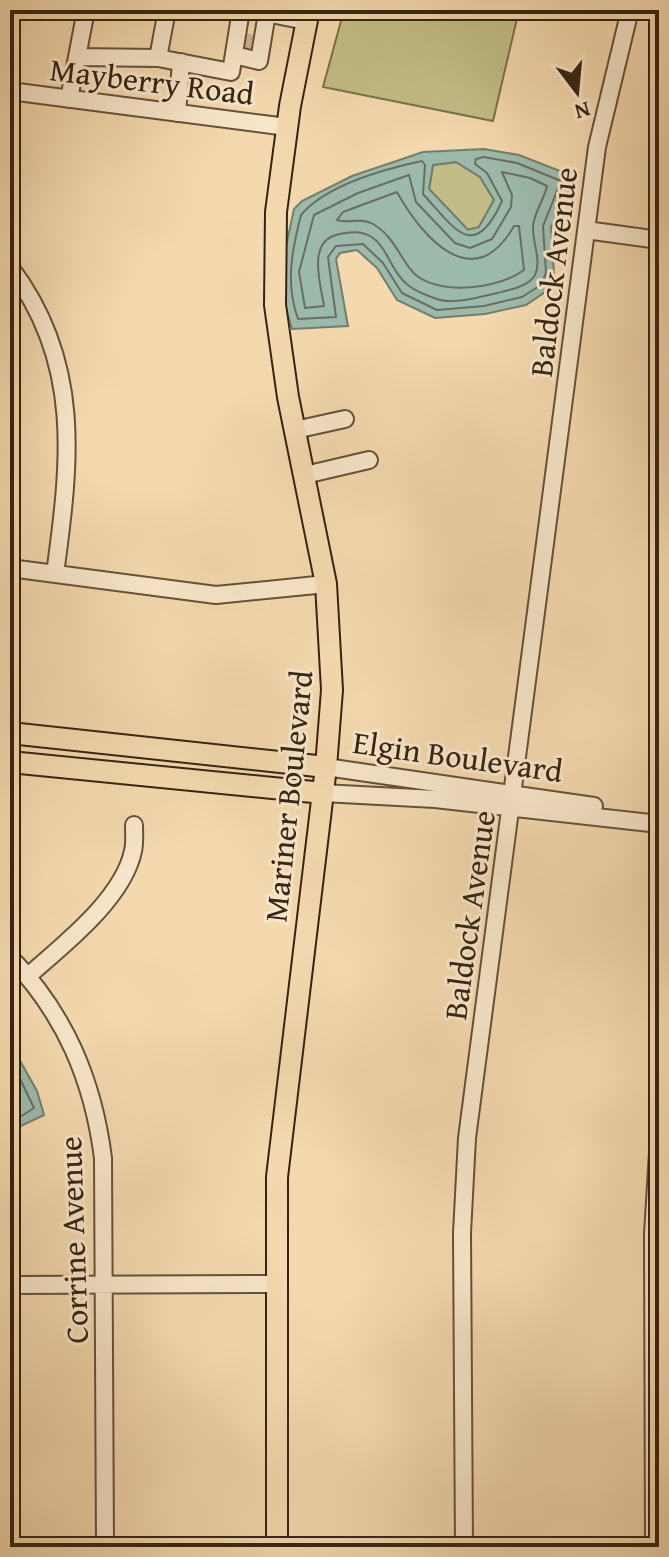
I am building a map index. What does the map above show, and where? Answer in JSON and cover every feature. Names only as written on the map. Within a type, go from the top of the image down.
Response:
[{"type":"main road","name":"Mariner Boulevard","points":[[277,1547],[276,1284],[281,1115],[323,793],[332,690],[326,584],[280,354],[275,291],[276,212],[287,127],[308,15]]},
{"type":"main road","name":"Elgin Boulevard","points":[[10,733],[326,767]]},
{"type":"main road","name":"Elgin Boulevard","points":[[10,762],[323,793]]},
{"type":"street","points":[[69,99],[86,10]]},
{"type":"street","points":[[158,58],[167,10]]},
{"type":"street","points":[[241,10],[247,45]]},
{"type":"street","name":"Baldock Avenue","points":[[464,1547],[463,1196],[467,1138],[586,230],[607,92],[630,10]]},
{"type":"street","points":[[77,57],[158,58],[231,72],[247,45],[259,12],[308,15]]},
{"type":"street","points":[[177,113],[181,62]]},
{"type":"street","name":"Mayberry Road","points":[[10,91],[287,127]]},
{"type":"street","points":[[586,230],[659,240]]},
{"type":"street","points":[[10,267],[47,333],[64,392],[69,455],[55,574]]},
{"type":"street","points":[[295,430],[345,419]]},
{"type":"street","points":[[305,475],[369,460]]},
{"type":"street","points":[[10,568],[216,595],[326,584]]},
{"type":"street","name":"Elgin Boulevard","points":[[326,767],[659,824]]},
{"type":"street","name":"Elgin Boulevard","points":[[323,793],[513,800],[659,816]]},
{"type":"street","points":[[28,976],[78,932],[107,898],[133,851],[134,825]]},
{"type":"street","name":"Corrine Avenue","points":[[10,957],[28,976],[69,1036],[93,1098],[103,1158],[105,1547]]},
{"type":"street","points":[[654,1547],[659,1136]]},
{"type":"street","points":[[10,1285],[276,1284]]},
{"type":"shaded area","points":[[344,10],[519,10],[493,121],[323,87]]},
{"type":"shaded area","points":[[456,162],[480,177],[494,200],[479,227],[468,230],[429,189],[433,165]]},
{"type":"water","points":[[484,149],[519,155],[570,175],[578,173],[551,227],[554,274],[548,290],[526,305],[485,314],[435,318],[397,300],[377,268],[357,250],[340,253],[336,259],[348,326],[292,329],[282,295],[281,270],[294,209],[302,201],[352,176],[423,152]],"holes":[[[456,162],[480,177],[494,200],[479,227],[468,230],[429,189],[433,165]]]},
{"type":"water","points":[[10,1043],[37,1091],[44,1115],[21,1126],[10,1125]]},
{"type":"tunnel","points":[[244,41],[258,44]]}]
